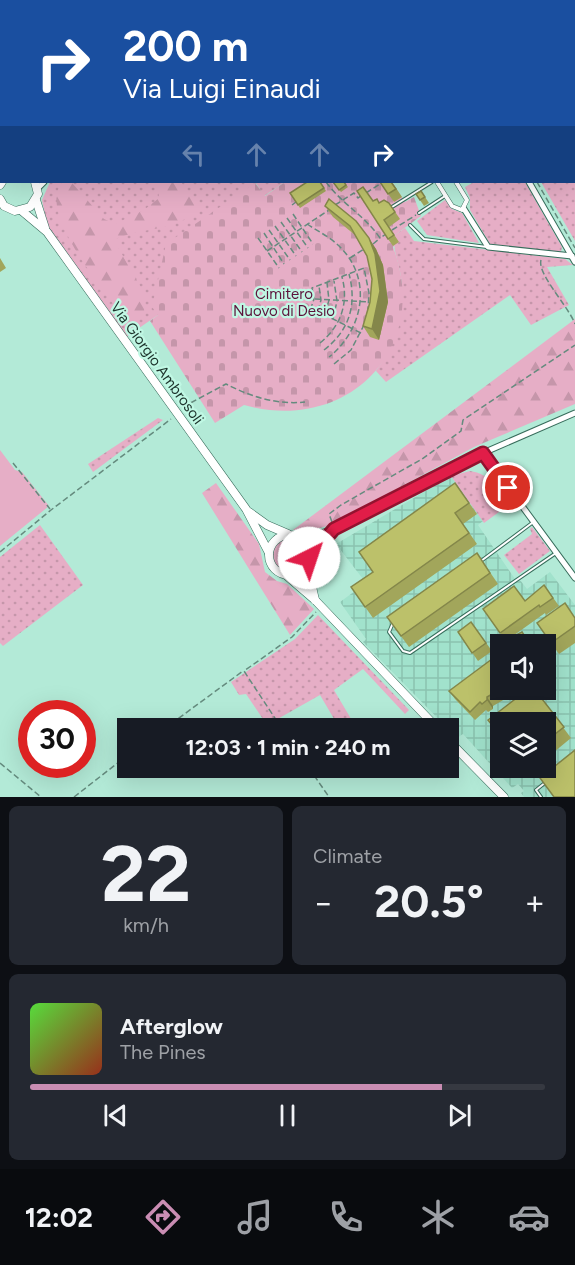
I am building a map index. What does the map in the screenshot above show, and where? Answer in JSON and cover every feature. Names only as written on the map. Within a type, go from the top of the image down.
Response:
[{"type":"main road","points":[[22,211],[36,200],[36,185]]},
{"type":"main road","name":"Via Giorgio Ambrosoli","points":[[0,199],[9,210],[22,211],[47,232],[246,509],[269,553]]},
{"type":"main road","name":"Via Giorgio Ambrosoli","points":[[36,200],[47,232]]},
{"type":"main road","name":"Via Giorgio Ambrosoli","points":[[246,509],[267,525],[291,535]]},
{"type":"main road","points":[[317,603],[304,541],[291,535],[275,540],[269,553],[275,570],[286,575],[317,603],[427,718]]},
{"type":"main road","points":[[286,575],[298,573],[308,561]]},
{"type":"main road","points":[[459,751],[504,797]]},
{"type":"street","points":[[438,183],[454,208],[464,208]]},
{"type":"street","points":[[457,183],[467,200],[464,208]]},
{"type":"street","points":[[530,183],[573,259]]},
{"type":"street","points":[[464,208],[488,247],[573,259]]},
{"type":"street","points":[[291,535],[314,535],[334,529],[483,453],[575,413]]},
{"type":"street","points":[[483,453],[575,578]]},
{"type":"street","points":[[308,561],[334,529]]},
{"type":"lane","points":[[392,207],[430,183]]},
{"type":"lane","points":[[419,213],[445,196]]},
{"type":"lane","points":[[410,225],[424,239],[488,247]]},
{"type":"lane","points":[[477,563],[533,523]]},
{"type":"lane","points":[[393,622],[389,632],[403,651],[410,653],[556,553]]},
{"type":"lane","points":[[541,797],[536,790],[551,778]]},
{"type":"path","points":[[318,188],[325,183]]},
{"type":"path","points":[[327,183],[341,201],[363,216],[380,238]]},
{"type":"path","points":[[267,251],[354,193],[358,198],[381,183]]},
{"type":"path","points":[[538,183],[575,248]]},
{"type":"path","points":[[292,205],[300,199]]},
{"type":"path","points":[[373,244],[419,213]]},
{"type":"path","points":[[293,214],[313,244]]},
{"type":"path","points":[[287,218],[308,248]]},
{"type":"path","points":[[281,222],[302,252]]},
{"type":"path","points":[[307,224],[332,240],[350,258],[356,271],[361,302],[353,330],[329,357]]},
{"type":"path","points":[[275,226],[296,256]]},
{"type":"path","points":[[269,230],[290,260]]},
{"type":"path","points":[[264,233],[284,264]]},
{"type":"path","points":[[258,238],[279,268]]},
{"type":"path","points":[[350,258],[365,248]]},
{"type":"path","points":[[544,254],[539,266],[566,304],[575,324]]},
{"type":"path","points":[[361,333],[311,308],[314,299],[312,288],[364,267],[369,302],[368,311]]},
{"type":"path","points":[[324,350],[346,326],[353,301],[348,274]]},
{"type":"path","points":[[320,343],[339,322],[345,301],[342,276]]},
{"type":"path","points":[[333,319],[337,301],[334,280]]},
{"type":"path","points":[[325,315],[329,300],[327,283]]},
{"type":"path","points":[[318,312],[321,300],[319,286]]},
{"type":"path","points":[[314,299],[369,302]]},
{"type":"path","points":[[334,364],[351,350],[366,321]]},
{"type":"path","points":[[334,529],[329,514],[422,459],[461,431],[463,420],[575,345]]},
{"type":"path","points":[[0,552],[175,413],[226,384],[243,393],[286,404],[305,402]]},
{"type":"path","points":[[13,464],[51,510]]},
{"type":"path","points":[[179,718],[292,637],[317,603]]},
{"type":"path","points":[[244,670],[275,718]]},
{"type":"path","points":[[0,763],[41,797]]},
{"type":"path","points":[[74,797],[117,764]]},
{"type":"path","points":[[316,778],[329,797]]},
{"type":"shaded area","points":[[451,476],[483,521],[478,525],[517,582],[520,580],[527,589],[550,572],[575,605],[575,797],[524,797],[521,793],[524,791],[518,784],[512,788],[503,778],[556,778],[556,712],[490,712],[490,764],[463,734],[459,737],[459,718],[437,718],[363,642],[366,639],[340,602],[366,583],[336,544]]},
{"type":"green space","points":[[50,183],[256,183],[158,315],[126,337],[47,225],[42,200]]},
{"type":"green space","points":[[63,183],[72,183],[104,219],[115,224],[144,210],[159,198],[158,188],[150,183],[182,183],[199,207],[181,221],[114,240],[145,299],[144,314],[137,320],[127,322],[77,253],[58,212],[57,195]]},
{"type":"green space","name":"Cimitero Nuovo di Desio","points":[[255,183],[265,196],[284,183],[393,183],[405,202],[414,197],[421,216],[395,235],[399,242],[393,247],[402,284],[401,319],[390,349],[372,375],[347,395],[316,407],[282,411],[244,405],[215,423],[150,321],[158,315],[152,307],[166,244]]},
{"type":"green space","points":[[256,183],[284,183],[264,196]]},
{"type":"green space","points":[[472,183],[526,183],[562,247],[561,252],[490,244],[470,210],[470,198],[465,187]]},
{"type":"green space","points":[[542,183],[575,183],[575,241]]},
{"type":"green space","points":[[445,200],[452,209],[462,213],[479,243],[427,235],[417,221]]},
{"type":"green space","points":[[405,228],[414,241],[565,259],[573,265],[547,267],[569,305],[531,325],[510,295],[386,382],[376,371],[388,351],[399,313],[402,288],[394,240],[395,235]]},
{"type":"green space","points":[[575,319],[575,404],[474,447],[330,525],[313,530],[293,530]]},
{"type":"green space","points":[[158,418],[163,420],[93,472],[88,464]]},
{"type":"green space","points":[[0,450],[15,470],[22,472],[49,506],[0,546]]},
{"type":"green space","points":[[470,471],[489,479],[510,504],[484,523],[451,476]]},
{"type":"green space","points":[[216,483],[259,544],[265,572],[277,581],[287,584],[314,609],[290,635],[202,493]]},
{"type":"green space","points":[[40,525],[83,585],[3,646],[0,643],[0,557]]},
{"type":"green space","points":[[532,527],[550,551],[519,574],[504,555],[532,534],[530,529]]},
{"type":"green space","points":[[289,539],[300,544],[305,555],[300,566],[289,571],[278,566],[273,555],[278,544]]},
{"type":"green space","points":[[318,615],[409,710],[405,714],[363,669],[334,690],[351,718],[334,718],[320,695],[279,718],[262,718],[246,694],[239,695],[231,682],[295,639]]},
{"type":"building","points":[[305,183],[321,183],[324,188],[298,205],[290,193]]},
{"type":"building","points":[[334,183],[345,183],[346,185],[339,190]]},
{"type":"building","points":[[381,183],[392,183],[396,189],[388,194]]},
{"type":"building","points":[[363,187],[373,201],[377,199],[379,203],[384,200],[395,212],[384,220],[394,235],[388,239],[357,191]]},
{"type":"building","points":[[421,191],[425,197],[420,200],[416,194]]},
{"type":"building","points":[[329,199],[356,221],[369,238],[375,254],[380,291],[372,329],[363,326],[370,302],[372,279],[367,256],[350,226],[325,206]]},
{"type":"building","points":[[455,483],[469,503],[455,513],[469,533],[365,607],[351,587],[373,572],[359,552]]},
{"type":"building","points":[[477,553],[490,573],[401,636],[387,617]]},
{"type":"building","points":[[544,585],[553,598],[540,607],[539,605],[500,633],[483,609],[514,586],[525,601]]},
{"type":"building","points":[[565,603],[575,618],[575,626],[556,639],[556,634],[545,634],[537,623]]},
{"type":"building","points":[[471,622],[486,643],[472,653],[458,632]]},
{"type":"building","points":[[490,660],[490,695],[482,704],[480,702],[470,712],[449,691]]},
{"type":"building","points":[[514,700],[543,700],[552,712],[498,712]]},
{"type":"building","points":[[556,717],[564,727],[556,733]]},
{"type":"building","points":[[575,750],[575,797],[554,797],[540,778],[556,778],[556,765]]},
{"type":"route","points":[[309,558],[334,529],[483,453],[508,488]]}]
